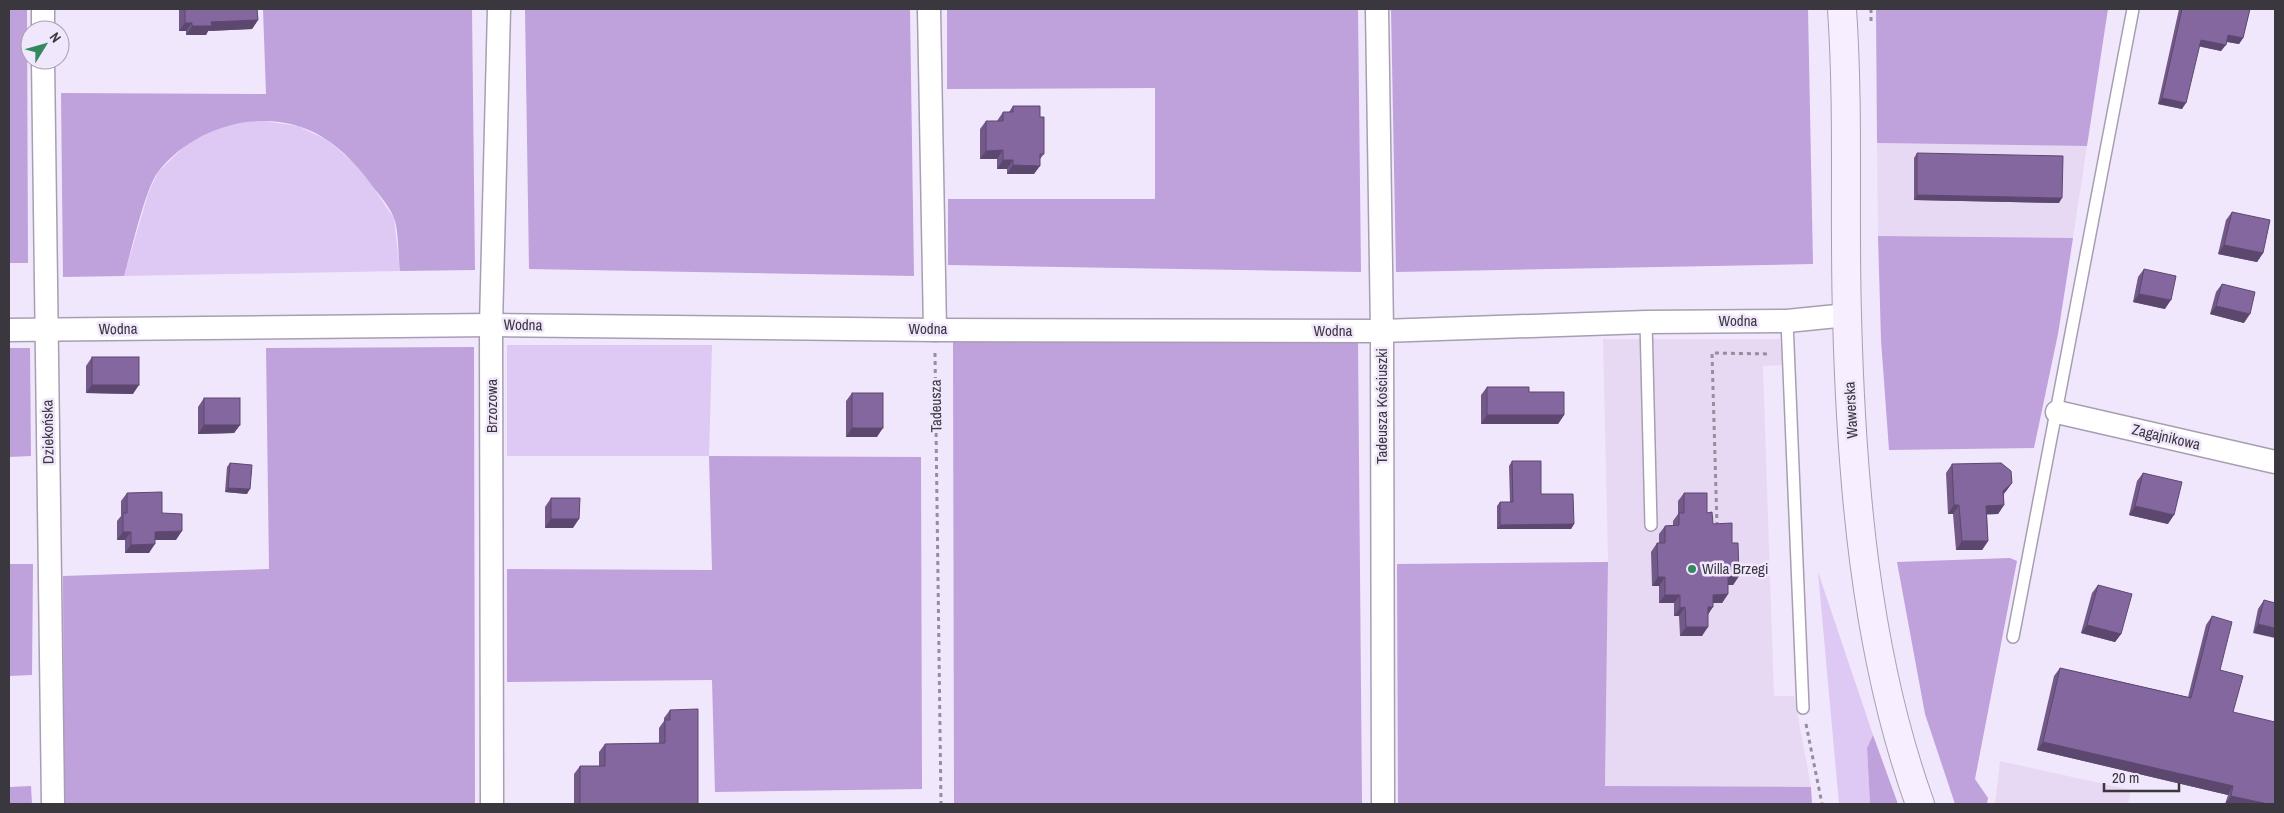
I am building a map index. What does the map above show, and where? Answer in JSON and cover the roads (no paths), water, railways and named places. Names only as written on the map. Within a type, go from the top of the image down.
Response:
[{"type":"main road","name":"Wawerska","points":[[1842,9],[1847,315],[1852,438],[1874,622],[1894,717],[1920,804]]},
{"type":"street","name":"Brzozowa","points":[[492,804],[491,325],[499,9]]},
{"type":"street","points":[[929,9],[935,330]]},
{"type":"street","name":"Tadeusza Kościuszki","points":[[1377,9],[1382,331],[1383,804]]},
{"type":"street","name":"Dziekońska","points":[[44,70],[53,804]]},
{"type":"street","name":"Wodna","points":[[9,330],[491,325],[935,330],[1382,331],[1646,322],[1787,321],[1847,315]]},
{"type":"street","name":"Zagajnikowa","points":[[2057,412],[2275,462]]},
{"type":"lane","points":[[2014,637],[2133,9]]},
{"type":"lane","points":[[1787,321],[1803,708]]},
{"type":"lane","points":[[1646,322],[1651,525]]},
{"type":"place","name":"Willa Brzegi","points":[[1692,569]]}]
